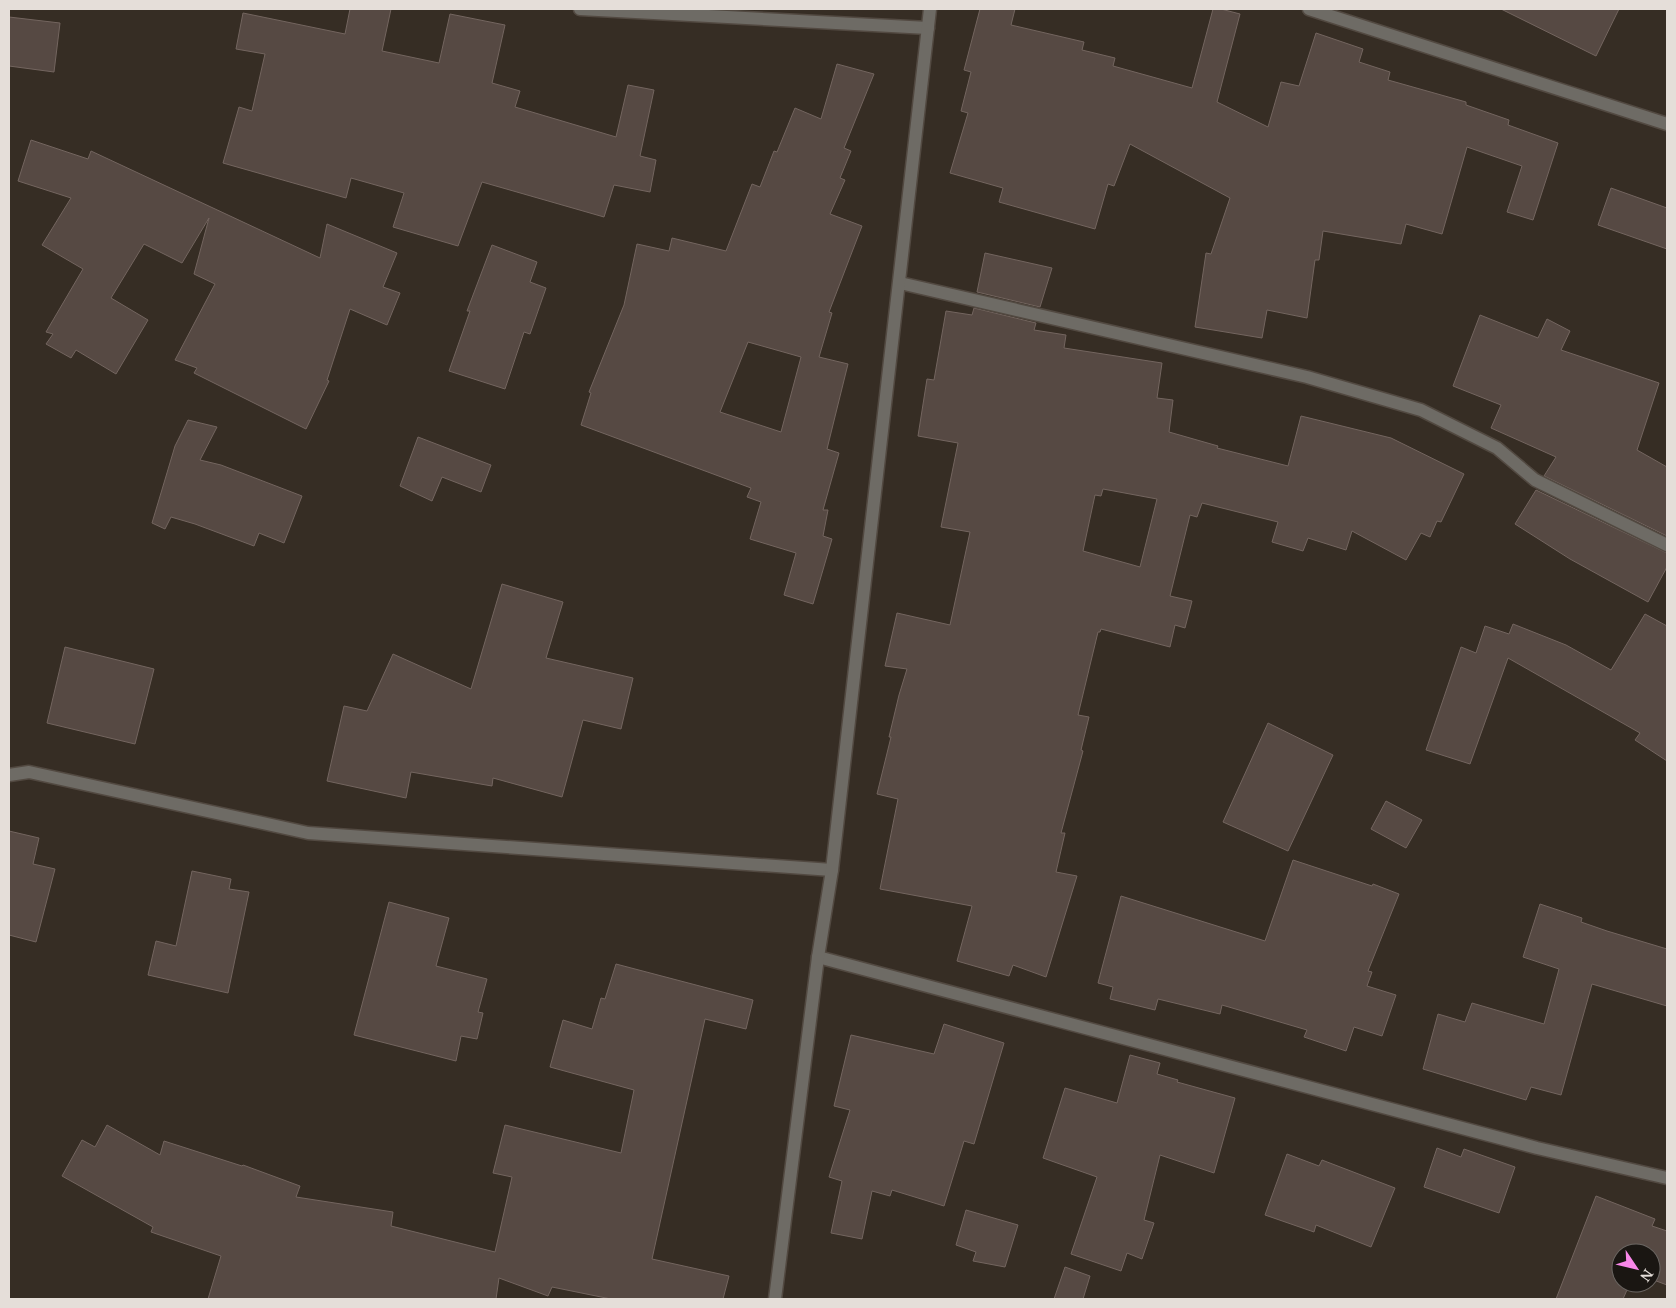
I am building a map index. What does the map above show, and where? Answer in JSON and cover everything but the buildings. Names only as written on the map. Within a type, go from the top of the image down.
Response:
[{"type":"street","points":[[580,9],[928,28]]},
{"type":"street","points":[[775,1299],[818,957],[832,870],[930,9]]},
{"type":"street","points":[[1309,9],[1667,124]]},
{"type":"street","points":[[900,283],[1308,377],[1421,410],[1497,448],[1534,480],[1667,545]]},
{"type":"street","points":[[9,775],[29,772],[308,832],[832,870]]},
{"type":"street","points":[[818,957],[1537,1148],[1667,1178]]}]
